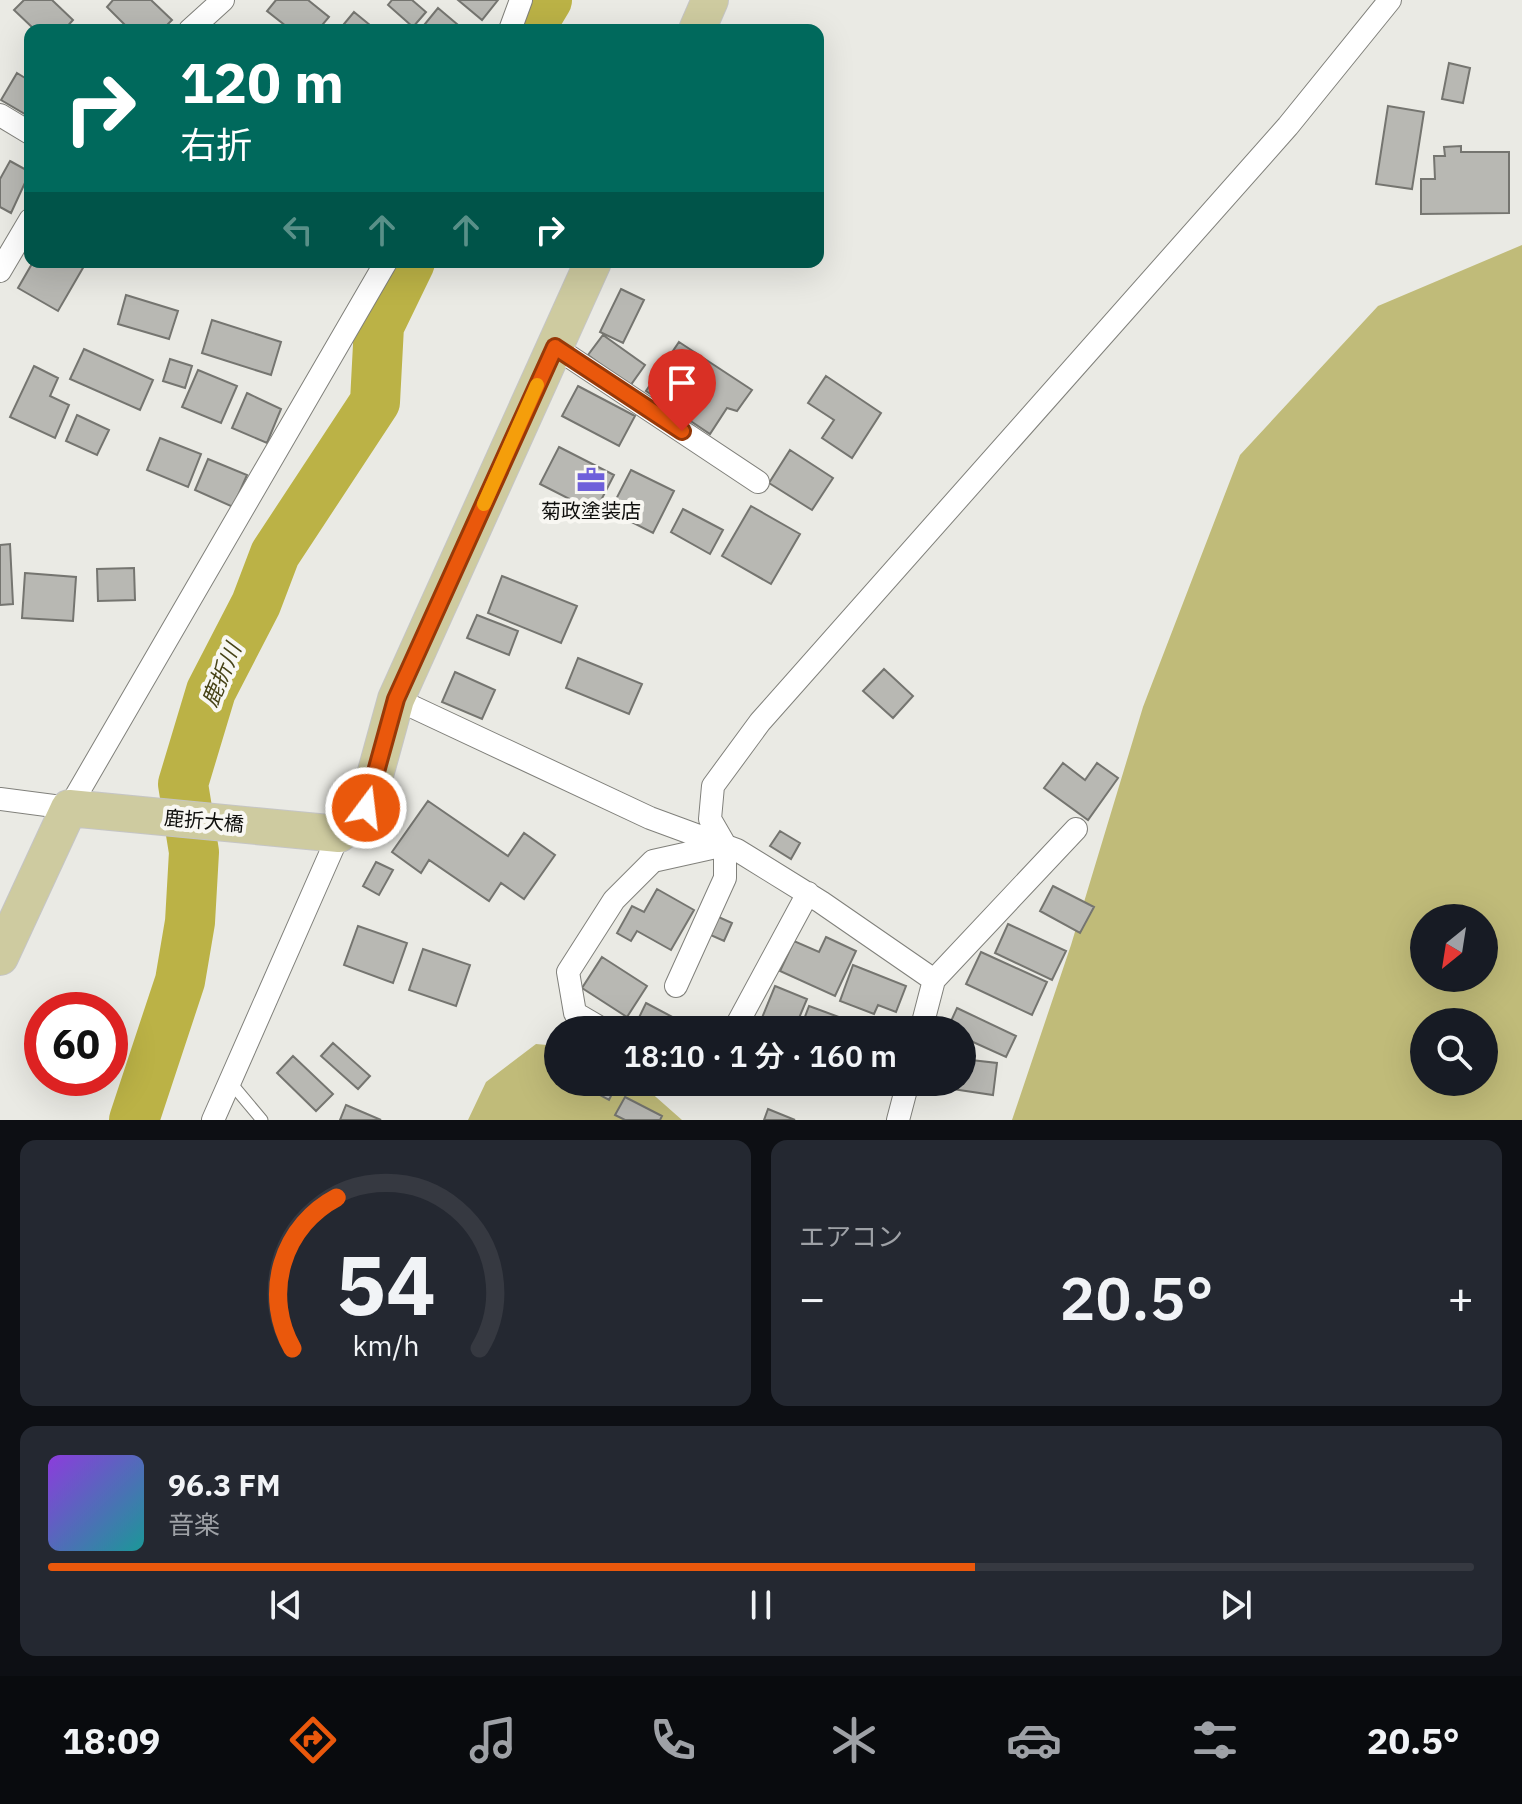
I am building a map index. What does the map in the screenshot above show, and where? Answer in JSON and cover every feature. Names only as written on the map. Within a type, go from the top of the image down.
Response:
[{"type":"main road","points":[[700,24],[710,0]]},
{"type":"main road","points":[[339,834],[366,808],[396,699],[590,268]]},
{"type":"main road","points":[[0,957],[69,808]]},
{"type":"main road","name":"鹿折大橋","points":[[69,808],[339,834]]},
{"type":"street","points":[[197,24],[223,0]]},
{"type":"street","points":[[512,24],[521,0]]},
{"type":"street","points":[[676,986],[725,878],[725,845],[710,819],[713,786],[760,722],[1288,126],[1390,0]]},
{"type":"street","points":[[0,115],[24,129]]},
{"type":"street","points":[[0,271],[24,230]]},
{"type":"street","points":[[0,799],[69,808],[383,268]]},
{"type":"street","points":[[555,347],[758,482]]},
{"type":"street","points":[[396,699],[650,818],[725,845],[808,893],[934,980]]},
{"type":"street","points":[[925,1016],[934,980],[1076,829]]},
{"type":"street","points":[[213,1120],[339,834]]},
{"type":"street","points":[[580,1016],[575,1013],[568,972],[614,900],[653,861],[725,845]]},
{"type":"street","points":[[742,1016],[808,893]]},
{"type":"street","points":[[898,1120],[904,1096]]},
{"type":"lane","points":[[231,1083],[262,1120]]},
{"type":"shaded area","points":[[1522,245],[1522,1120],[1012,1120],[1071,945],[1143,707],[1240,455],[1378,306]]},
{"type":"shaded area","points":[[536,1044],[544,1045],[544,1096],[655,1096],[682,1120],[468,1120],[486,1082]]},
{"type":"building","points":[[24,0],[52,0],[73,20],[69,24],[29,24],[14,10]]},
{"type":"building","points":[[113,0],[151,0],[172,20],[168,24],[124,24],[107,7]]},
{"type":"building","points":[[276,0],[308,0],[329,17],[323,24],[283,24],[267,11]]},
{"type":"building","points":[[392,0],[412,0],[426,12],[416,24],[410,24],[388,5]]},
{"type":"building","points":[[458,0],[498,0],[482,20]]},
{"type":"building","points":[[438,8],[457,24],[425,24]]},
{"type":"building","points":[[354,12],[369,24],[344,24]]},
{"type":"building","points":[[1449,63],[1470,68],[1463,103],[1442,99]]},
{"type":"building","points":[[17,73],[24,77],[24,113],[1,100]]},
{"type":"building","points":[[1388,106],[1424,112],[1412,189],[1376,184]]},
{"type":"building","points":[[1461,146],[1461,152],[1509,152],[1509,213],[1421,214],[1421,179],[1435,179],[1434,156],[1445,156],[1444,147]]},
{"type":"building","points":[[10,161],[24,169],[24,185],[11,213],[0,207],[0,179]]},
{"type":"building","points":[[30,268],[83,268],[58,311],[18,288]]},
{"type":"building","points":[[621,289],[644,300],[623,343],[600,332]]},
{"type":"building","points":[[126,295],[178,311],[169,339],[118,324]]},
{"type":"building","points":[[212,320],[281,342],[271,375],[202,353]]},
{"type":"building","points":[[603,335],[645,365],[630,386],[588,355]]},
{"type":"building","points":[[679,342],[752,390],[737,411],[727,408],[710,434],[646,391]]},
{"type":"building","points":[[84,349],[153,380],[140,410],[70,379]]},
{"type":"building","points":[[170,359],[192,366],[185,388],[163,381]]},
{"type":"building","points":[[34,366],[58,378],[50,396],[69,405],[55,438],[10,417]]},
{"type":"building","points":[[198,370],[237,386],[221,423],[182,407]]},
{"type":"building","points":[[826,376],[881,413],[852,458],[822,438],[834,420],[808,403]]},
{"type":"building","points":[[578,386],[635,416],[619,446],[562,416]]},
{"type":"building","points":[[247,393],[281,409],[267,443],[232,428]]},
{"type":"building","points":[[77,415],[109,430],[97,455],[66,441]]},
{"type":"building","points":[[160,438],[201,454],[188,487],[147,470]]},
{"type":"building","points":[[559,447],[614,475],[595,512],[540,484]]},
{"type":"building","points":[[790,450],[833,478],[812,510],[769,483]]},
{"type":"building","points":[[208,459],[247,475],[233,507],[195,490]]},
{"type":"building","points":[[631,470],[674,491],[653,533],[610,511]]},
{"type":"building","points":[[751,506],[800,534],[771,584],[722,556]]},
{"type":"building","points":[[683,509],[723,530],[710,554],[671,532]]},
{"type":"building","points":[[10,544],[13,604],[0,605],[0,545]]},
{"type":"building","points":[[134,568],[135,600],[98,601],[97,569]]},
{"type":"building","points":[[25,573],[76,577],[73,621],[22,618]]},
{"type":"building","points":[[502,576],[577,606],[561,643],[488,613]]},
{"type":"building","points":[[477,615],[518,631],[509,655],[467,638]]},
{"type":"building","points":[[578,658],[642,684],[629,714],[566,688]]},
{"type":"building","points":[[884,669],[913,696],[893,718],[863,691]]},
{"type":"building","points":[[455,672],[495,690],[482,719],[442,702]]},
{"type":"building","points":[[1063,763],[1085,780],[1097,763],[1118,778],[1088,820],[1044,788]]},
{"type":"building","points":[[428,801],[508,856],[524,833],[555,855],[524,899],[501,883],[489,901],[429,860],[421,873],[392,852]]},
{"type":"building","points":[[780,831],[800,843],[791,859],[770,846]]},
{"type":"building","points":[[376,862],[393,870],[379,895],[363,886]]},
{"type":"building","points":[[1053,886],[1094,907],[1080,933],[1040,911]]},
{"type":"building","points":[[657,889],[694,910],[671,950],[637,931],[631,941],[617,933],[632,906],[644,912]]},
{"type":"building","points":[[714,915],[732,923],[724,941],[706,933]]},
{"type":"building","points":[[1008,924],[1066,951],[1052,980],[995,953]]},
{"type":"building","points":[[358,926],[407,943],[393,983],[344,965]]},
{"type":"building","points":[[826,937],[856,951],[835,996],[780,971],[794,941],[819,952]]},
{"type":"building","points":[[423,949],[470,965],[456,1006],[409,990]]},
{"type":"building","points":[[981,952],[1047,982],[1032,1015],[966,984]]},
{"type":"building","points":[[602,957],[647,986],[628,1016],[582,988]]},
{"type":"building","points":[[853,965],[906,986],[896,1012],[878,1005],[874,1014],[840,1001]]},
{"type":"building","points":[[775,986],[807,999],[800,1016],[763,1016]]},
{"type":"building","points":[[646,1003],[671,1016],[640,1016]]},
{"type":"building","points":[[809,1006],[836,1016],[805,1016]]},
{"type":"building","points":[[957,1008],[974,1016],[953,1016]]},
{"type":"building","points":[[976,1017],[1016,1036],[1006,1057],[976,1043]]},
{"type":"building","points":[[333,1043],[370,1076],[358,1089],[321,1056]]},
{"type":"building","points":[[293,1056],[333,1094],[316,1111],[277,1073]]},
{"type":"building","points":[[976,1061],[997,1063],[993,1095],[976,1092]]},
{"type":"building","points":[[625,1097],[662,1116],[660,1120],[625,1120],[615,1115]]},
{"type":"building","points":[[346,1105],[381,1120],[340,1120]]},
{"type":"building","points":[[768,1109],[795,1120],[764,1120]]},
{"type":"waterway","name":"鹿折川","points":[[533,24],[547,0]]},
{"type":"waterway","name":"鹿折川","points":[[134,1120],[180,981],[190,922],[194,852],[183,784],[211,691],[256,604],[275,554],[375,402],[379,326],[407,268]]},
{"type":"slow traffic","points":[[484,504],[537,385]]},
{"type":"place","name":"菊政塗装店","points":[[591,480]]},
{"type":"route","points":[[366,808],[396,699],[555,347],[682,431]]}]
